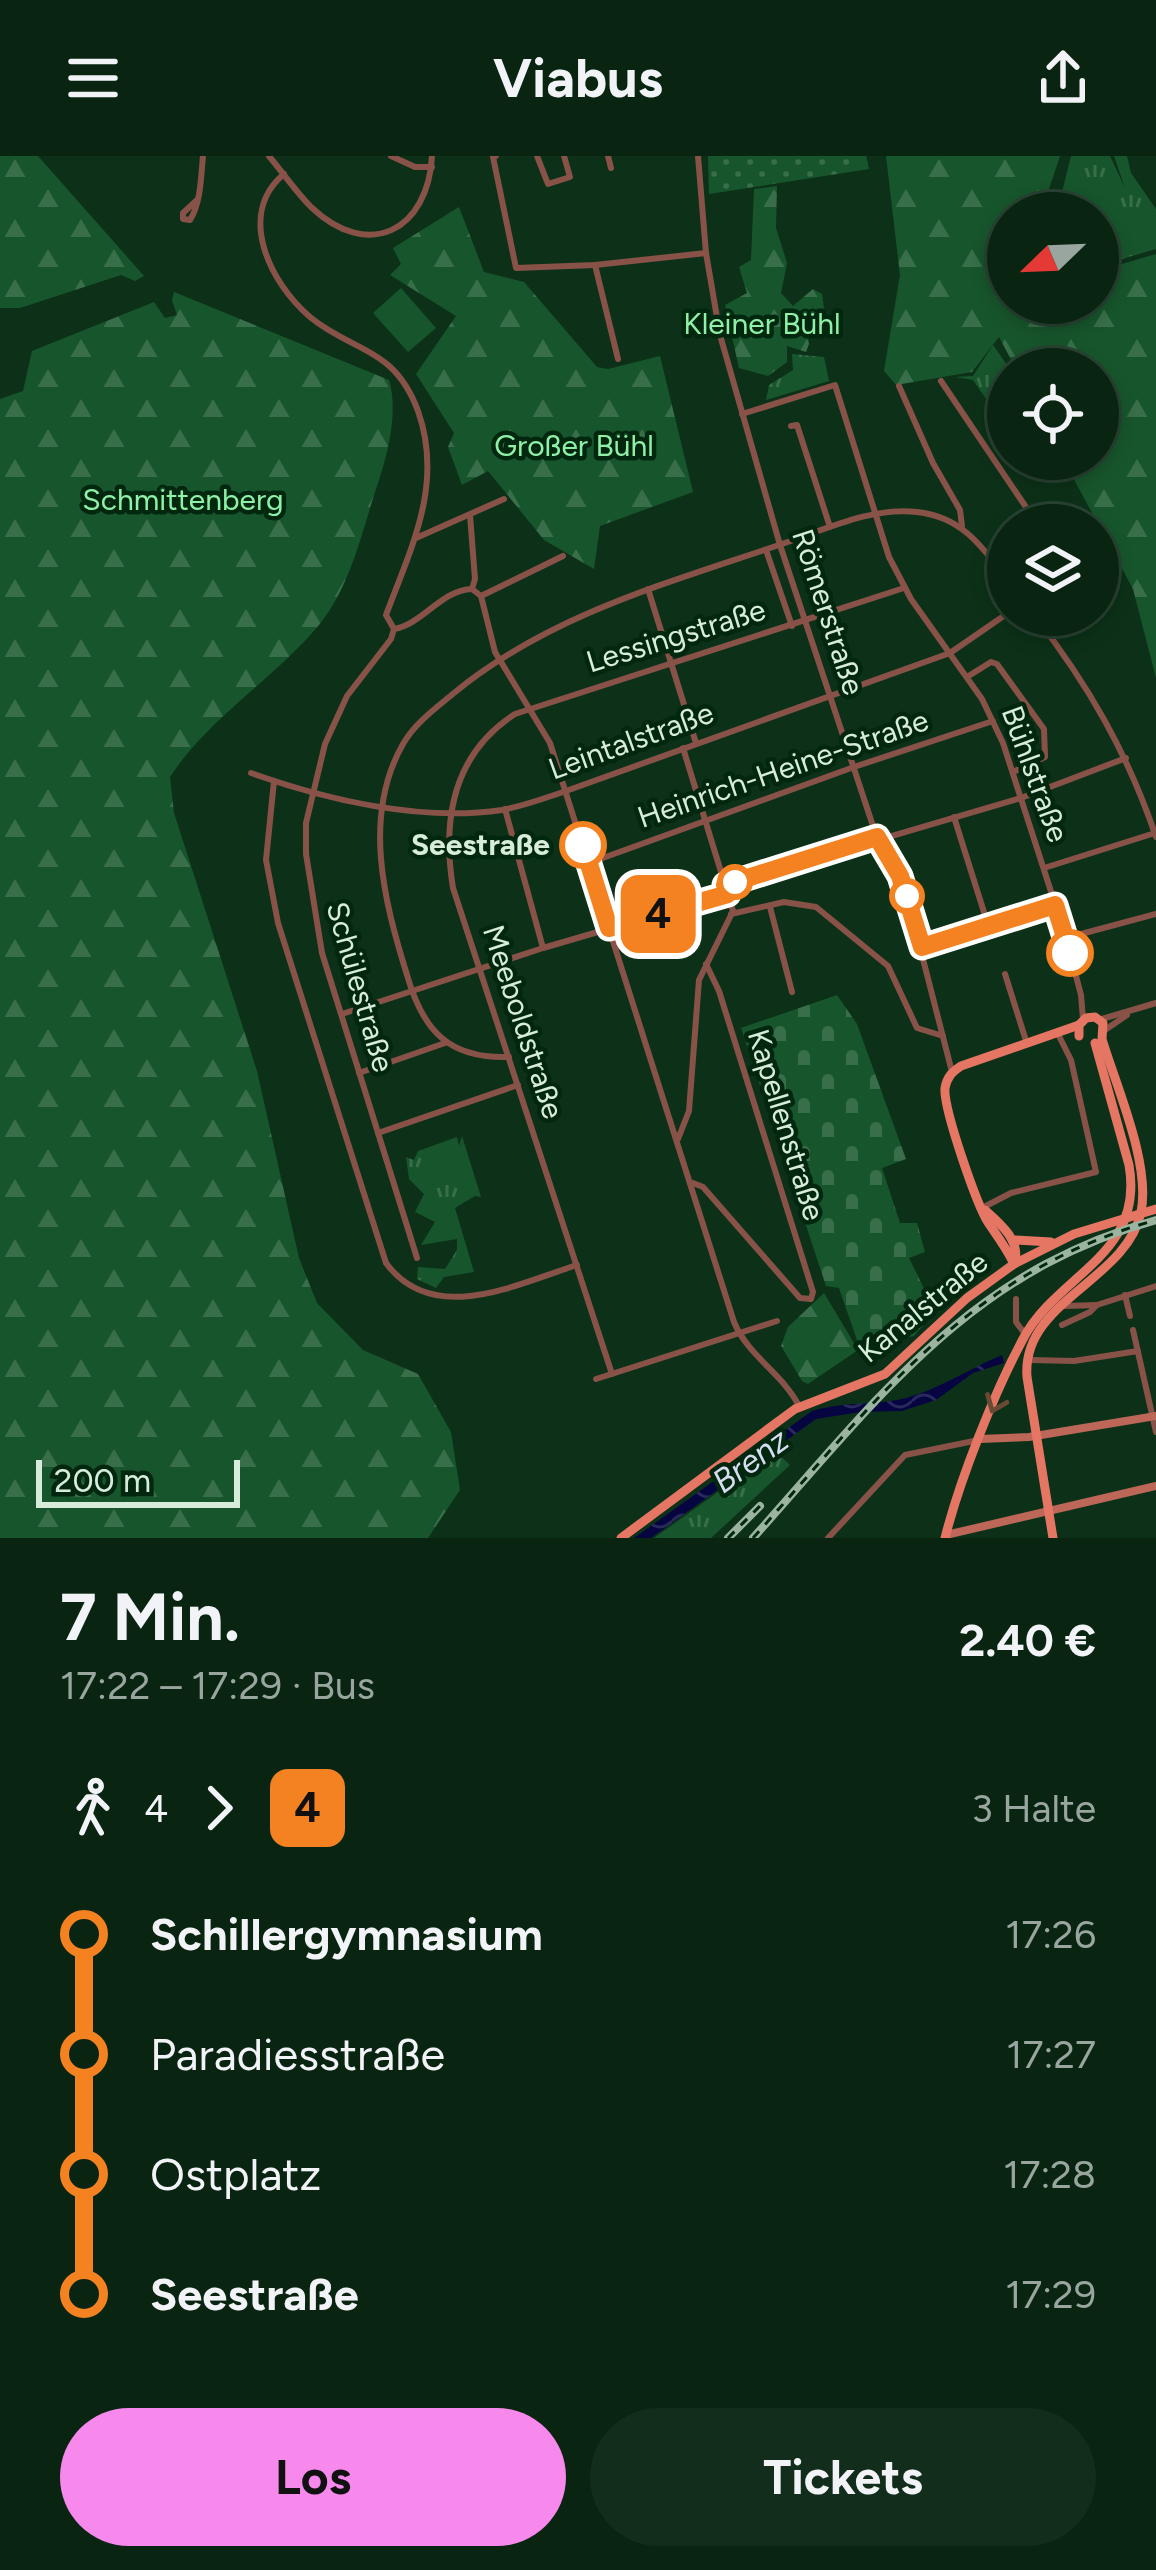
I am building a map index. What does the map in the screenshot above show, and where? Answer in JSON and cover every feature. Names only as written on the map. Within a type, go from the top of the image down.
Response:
[{"type":"main road","points":[[1014,1264],[982,1208],[946,1103],[946,1084],[952,1072],[1027,1044],[1092,1029],[1124,1143],[1131,1195],[1115,1240],[1040,1330],[1027,1360],[1053,1538]]},
{"type":"main road","points":[[982,1208],[1018,1249],[1014,1264]]},
{"type":"main road","name":"Kanalstraße","points":[[621,1538],[799,1406],[885,1375],[967,1298],[1014,1264],[1057,1242],[1156,1209]]},
{"type":"main road","points":[[1012,1240],[1057,1242]]},
{"type":"main road","points":[[942,1537],[1025,1334],[1082,1284]]},
{"type":"main road","points":[[980,1439],[1036,1436],[1154,1416]]},
{"type":"main road","points":[[942,1537],[1156,1486]]},
{"type":"street","points":[[197,200],[203,156]]},
{"type":"street","points":[[269,156],[326,219],[362,234],[382,236],[413,216],[429,189],[432,156]]},
{"type":"street","points":[[391,156],[415,167],[431,166]]},
{"type":"street","points":[[496,156],[516,268],[706,253]]},
{"type":"street","points":[[537,156],[548,184],[570,177],[564,156]]},
{"type":"street","points":[[608,156],[611,168]]},
{"type":"street","name":"Römerstraße","points":[[698,156],[706,253],[720,335],[805,622],[877,837],[900,876],[952,1072]]},
{"type":"street","points":[[284,174],[274,183],[262,209],[263,252],[306,313],[383,360],[413,400],[424,430],[428,472],[416,538],[386,615],[394,629]]},
{"type":"street","points":[[595,265],[618,359]]},
{"type":"street","points":[[941,380],[1024,504]]},
{"type":"street","name":"Bühlstraße","points":[[742,414],[836,385],[873,515],[904,588],[968,677],[993,721],[1092,1029]]},
{"type":"street","points":[[899,386],[933,464],[960,510],[962,526]]},
{"type":"street","points":[[791,426],[797,425],[830,527]]},
{"type":"street","points":[[416,538],[504,499]]},
{"type":"street","points":[[509,1057],[465,1053],[445,1043],[411,991],[385,898],[381,805],[403,743],[423,719],[499,660],[570,621],[830,527],[873,515],[915,511],[962,526],[987,556]]},
{"type":"street","points":[[470,515],[476,579],[472,589],[481,596],[499,660],[547,734],[739,1334],[784,1381],[799,1406]]},
{"type":"street","name":"Römerstraße","points":[[766,550],[791,626]]},
{"type":"street","points":[[481,596],[563,556]]},
{"type":"street","name":"Lessingstraße","points":[[530,708],[904,588]]},
{"type":"street","name":"Schülestraße","points":[[417,1258],[322,953],[308,884],[306,823],[333,723],[361,674],[394,629],[406,626],[453,593],[472,589]]},
{"type":"street","points":[[648,589],[696,743]]},
{"type":"street","name":"Leintalstraße","points":[[250,773],[312,792],[381,805],[450,813],[505,809],[950,653],[987,627]]},
{"type":"street","points":[[1043,868],[1155,835],[1126,758],[1098,704],[1049,636]]},
{"type":"street","points":[[968,677],[991,662],[997,664],[1044,729],[1045,757],[1013,772]]},
{"type":"street","name":"Meeboldstraße","points":[[530,708],[502,723],[473,752],[450,813],[447,847],[453,888],[612,1375]]},
{"type":"street","name":"Heinrich-Heine-Straße","points":[[589,863],[993,721]]},
{"type":"street","points":[[677,1141],[689,1111],[695,1006],[706,964],[731,914],[683,748]]},
{"type":"street","points":[[340,1015],[877,837],[1021,798],[1126,758]]},
{"type":"street","points":[[274,781],[266,860],[278,923],[386,1263],[412,1287],[442,1298],[482,1294],[577,1265]]},
{"type":"street","points":[[505,809],[543,948]]},
{"type":"street","points":[[954,818],[988,925]]},
{"type":"street","points":[[731,914],[784,902],[804,904],[836,920],[888,966],[917,1028],[943,1036]]},
{"type":"street","points":[[922,947],[1055,905]]},
{"type":"street","points":[[770,907],[793,992]]},
{"type":"street","points":[[1066,938],[1156,914]]},
{"type":"street","name":"Kapellenstraße","points":[[691,1183],[703,1187],[800,1298],[809,1300],[813,1292],[719,992],[706,964]]},
{"type":"street","points":[[1005,974],[1027,1044]]},
{"type":"street","points":[[1092,1029],[1156,1003]]},
{"type":"street","points":[[982,1208],[1011,1193],[1096,1172],[1060,1038]]},
{"type":"street","points":[[359,1073],[445,1043]]},
{"type":"street","points":[[377,1133],[518,1085]]},
{"type":"street","points":[[1082,1284],[1092,1304]]},
{"type":"street","points":[[1082,1284],[1092,1304]]},
{"type":"street","points":[[1062,1306],[1092,1304],[1156,1286]]},
{"type":"street","points":[[1125,1295],[1130,1316]]},
{"type":"street","points":[[1016,1299],[1016,1318],[1025,1334]]},
{"type":"street","points":[[1062,1325],[1092,1304]]},
{"type":"street","points":[[1005,1321],[1016,1318]]},
{"type":"street","points":[[596,1379],[777,1321]]},
{"type":"street","points":[[1133,1330],[1156,1432]]},
{"type":"street","points":[[1027,1360],[1074,1361],[1138,1351]]},
{"type":"street","points":[[829,1537],[894,1464],[910,1454],[980,1439]]},
{"type":"green space","points":[[0,156],[38,156],[144,276],[135,281],[121,275],[20,308],[0,308]]},
{"type":"green space","points":[[708,156],[866,156],[869,169],[709,194]]},
{"type":"green space","points":[[886,156],[1060,156],[1048,192],[987,192],[987,324],[1119,324],[1119,265],[1156,254],[1156,678],[1133,589],[1119,563],[1119,504],[1087,504],[1074,480],[1119,480],[1119,348],[1005,348],[999,337],[972,372],[896,385],[884,371],[900,275]]},
{"type":"green space","points":[[1071,156],[1110,156],[1125,188],[1114,156],[1127,156],[1131,173],[1156,209],[1156,249],[1119,260],[1119,192],[1062,192]]},
{"type":"green space","name":"Kleiner Bühl","points":[[777,186],[776,228],[787,263],[781,293],[793,306],[813,289],[822,294],[825,316],[807,329],[806,352],[787,346],[787,362],[768,376],[739,368],[725,305],[747,293],[739,267],[751,260],[754,189]]},
{"type":"green space","name":"Großer Bühl","points":[[459,207],[484,272],[524,282],[597,367],[608,369],[660,356],[693,492],[600,526],[594,569],[544,540],[488,471],[462,485],[448,447],[454,433],[416,374],[456,316],[390,275],[401,264],[393,248]]},
{"type":"green space","points":[[401,288],[436,328],[408,352],[373,313]]},
{"type":"green space","name":"Schmittenberg","points":[[174,292],[389,380],[392,393],[384,463],[354,560],[330,610],[301,645],[203,736],[170,777],[174,813],[257,1071],[299,1258],[317,1303],[363,1350],[418,1374],[451,1432],[460,1490],[428,1538],[0,1538],[0,399],[23,391],[32,351],[154,302],[165,318],[177,315]]},
{"type":"green space","points":[[792,354],[824,357],[829,381],[766,400],[769,385],[793,370]]},
{"type":"green space","points":[[987,354],[987,400],[973,380],[955,377],[973,376]]},
{"type":"green space","points":[[837,995],[857,1024],[906,1159],[882,1168],[900,1223],[917,1223],[925,1252],[909,1258],[935,1311],[914,1336],[859,1346],[839,1288],[826,1286],[741,1028]]},
{"type":"green space","points":[[462,1136],[481,1197],[455,1208],[474,1272],[444,1277],[436,1288],[417,1279],[418,1267],[445,1269],[457,1250],[457,1239],[421,1245],[435,1222],[415,1212],[424,1194],[409,1179],[406,1157],[414,1160],[418,1151],[457,1137],[459,1146]]},
{"type":"green space","points":[[824,1293],[858,1350],[808,1384],[781,1346],[788,1327]]},
{"type":"green space","points":[[775,1451],[790,1465],[711,1538],[654,1538]]},
{"type":"water","name":"Brenz","points":[[1002,1355],[1004,1363],[973,1373],[936,1400],[902,1411],[816,1419],[651,1538],[634,1538],[812,1411],[906,1398]]},
{"type":"railway","points":[[753,1538],[885,1390],[979,1307],[1031,1272],[1090,1243],[1156,1220]]},
{"type":"railway","points":[[728,1538],[760,1506]]},
{"type":"bus line","name":"4","points":[[583,845],[609,928],[728,894],[725,885],[877,837],[900,876],[922,947],[1055,905],[1070,953]]},
{"type":"place","name":"Seestraße","points":[[583,845]]}]
